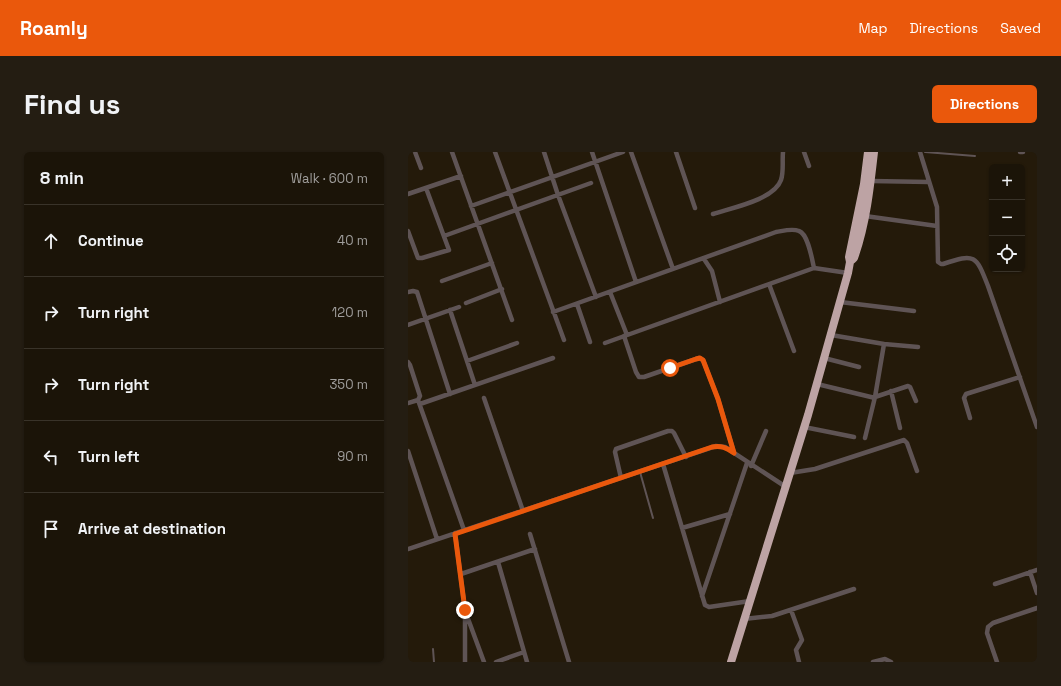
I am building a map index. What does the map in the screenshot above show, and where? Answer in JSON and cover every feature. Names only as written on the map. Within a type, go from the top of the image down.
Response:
[{"type":"highway","points":[[731,662],[786,487],[840,302],[850,262],[849,256],[864,184],[868,152]]},
{"type":"highway","points":[[850,262],[854,258],[860,240],[871,181],[874,152]]},
{"type":"street","points":[[415,152],[421,168]]},
{"type":"street","points":[[452,152],[512,320]]},
{"type":"street","points":[[495,152],[564,340]]},
{"type":"street","points":[[544,152],[551,176],[596,297]]},
{"type":"street","points":[[592,152],[636,282]]},
{"type":"street","points":[[471,206],[551,176],[623,152]]},
{"type":"street","points":[[631,152],[673,269]]},
{"type":"street","points":[[676,152],[695,208]]},
{"type":"street","points":[[713,214],[752,202],[773,191],[780,184],[783,174],[782,152]]},
{"type":"street","points":[[804,152],[810,166]]},
{"type":"street","points":[[920,152],[937,207],[937,259],[939,263],[944,264],[966,257],[971,258],[980,265],[1037,427]]},
{"type":"street","points":[[408,194],[461,176]]},
{"type":"street","points":[[871,181],[929,182]]},
{"type":"street","points":[[444,236],[591,183]]},
{"type":"street","points":[[408,231],[410,242],[418,258],[449,250],[426,188]]},
{"type":"street","points":[[865,216],[937,226]]},
{"type":"street","points":[[553,312],[776,232],[797,230],[804,234],[814,268]]},
{"type":"street","points":[[704,259],[712,271],[720,302]]},
{"type":"street","points":[[442,281],[492,263]]},
{"type":"street","points":[[605,343],[814,268],[848,272]]},
{"type":"street","points":[[769,284],[794,351]]},
{"type":"street","points":[[466,303],[502,289]]},
{"type":"street","points":[[408,292],[417,292],[450,394]]},
{"type":"street","points":[[610,292],[636,372],[639,376],[644,377],[696,359],[700,358],[703,360],[718,399],[734,453]]},
{"type":"street","points":[[840,302],[914,311]]},
{"type":"street","points":[[577,304],[590,342]]},
{"type":"street","points":[[408,325],[459,307]]},
{"type":"street","points":[[450,310],[475,385]]},
{"type":"street","points":[[831,335],[884,344],[918,347]]},
{"type":"street","points":[[467,361],[517,343]]},
{"type":"street","points":[[865,438],[875,398],[884,344]]},
{"type":"street","points":[[408,403],[419,402],[450,394],[553,358]]},
{"type":"street","points":[[824,358],[859,367]]},
{"type":"street","points":[[408,362],[420,394],[419,402],[464,530]]},
{"type":"street","points":[[970,418],[964,398],[965,395],[1020,376]]},
{"type":"street","points":[[817,384],[875,398],[891,391],[909,386],[916,401]]},
{"type":"street","points":[[891,391],[900,428]]},
{"type":"street","points":[[484,398],[524,511]]},
{"type":"street","points":[[804,427],[854,437]]},
{"type":"street","points":[[621,478],[615,452],[616,449],[668,431],[672,431],[674,433],[686,457]]},
{"type":"street","points":[[702,596],[749,464],[766,431]]},
{"type":"street","points":[[790,473],[815,469],[904,440],[907,443],[916,471]]},
{"type":"street","points":[[408,549],[716,446],[725,447],[786,487]]},
{"type":"street","points":[[408,452],[438,539]]},
{"type":"street","points":[[663,464],[705,605],[710,607],[750,601]]},
{"type":"street","points":[[682,528],[730,514]]},
{"type":"street","points":[[455,534],[465,610],[465,662]]},
{"type":"street","points":[[530,534],[569,662]]},
{"type":"street","points":[[461,574],[535,549]]},
{"type":"street","points":[[498,562],[527,662]]},
{"type":"street","points":[[995,584],[1037,570]]},
{"type":"street","points":[[1030,572],[1037,593]]},
{"type":"street","points":[[744,619],[766,618],[854,589]]},
{"type":"street","points":[[997,662],[987,634],[988,627],[993,623],[1037,608]]},
{"type":"street","points":[[465,610],[484,662]]},
{"type":"street","points":[[791,610],[801,638],[796,650],[799,662]]},
{"type":"street","points":[[496,662],[524,652]]},
{"type":"street","points":[[873,662],[885,659],[891,662]]},
{"type":"lane","points":[[925,152],[975,156]]},
{"type":"lane","points":[[640,472],[653,518]]},
{"type":"lane","points":[[433,649],[434,662]]},
{"type":"route","points":[[465,610],[455,534],[712,447],[725,447],[734,453],[718,399],[706,364],[702,358],[670,368]]}]
